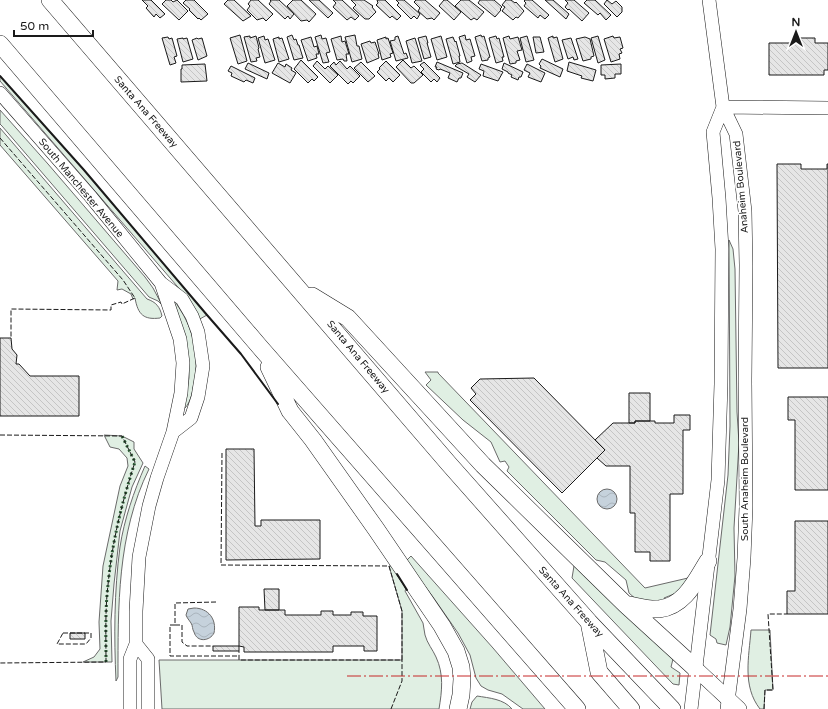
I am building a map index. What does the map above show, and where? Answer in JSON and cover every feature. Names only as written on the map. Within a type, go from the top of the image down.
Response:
[{"type":"highway","name":"Santa Ana Freeway","points":[[50,0],[449,464],[589,622],[670,707]]},
{"type":"highway","points":[[0,44],[259,346],[577,709]]},
{"type":"highway","points":[[298,288],[348,318],[483,465],[625,604],[695,668]]},
{"type":"highway","points":[[259,346],[290,411],[313,440],[376,529],[442,626],[456,651],[462,680],[458,709]]},
{"type":"highway","points":[[625,604],[659,609],[671,606],[689,592],[708,561]]},
{"type":"highway","points":[[589,622],[599,672],[631,709]]},
{"type":"main road","name":"Anaheim Boulevard","points":[[709,0],[724,107],[736,134],[744,211],[746,258]]},
{"type":"main road","name":"South Manchester Avenue","points":[[0,93],[91,197],[161,283],[182,299],[192,316],[198,332],[203,366],[198,397],[191,418],[173,432]]},
{"type":"main road","points":[[691,709],[718,480],[720,446],[721,233],[713,132],[724,107],[828,108]]},
{"type":"main road","name":"South Anaheim Boulevard","points":[[732,706],[746,507],[746,258]]},
{"type":"main road","name":"South Manchester Avenue","points":[[161,283],[178,332],[183,363],[181,393],[173,432]]},
{"type":"main road","points":[[130,709],[130,659],[136,644],[137,585],[141,544],[157,478],[173,432]]},
{"type":"main road","points":[[136,644],[148,659],[148,709]]},
{"type":"main road","points":[[695,668],[732,706]]},
{"type":"green space","points":[[0,76],[84,170],[207,315],[198,320],[183,293],[0,81]]},
{"type":"green space","points":[[0,110],[145,277],[162,305],[158,301],[149,297],[0,124]]},
{"type":"green space","points":[[0,128],[147,299],[157,305],[162,316],[160,318],[146,317],[138,309],[135,298],[133,299],[131,294],[122,289],[117,290],[118,281],[0,145]]},
{"type":"green space","points":[[729,240],[733,249],[735,269],[737,412],[739,443],[734,528],[735,576],[730,627],[726,645],[717,643],[716,639],[710,635],[728,475],[730,426]]},
{"type":"green space","points":[[173,298],[187,322],[193,338],[196,354],[196,371],[192,394],[189,403],[183,410],[189,378],[188,355]]},
{"type":"green space","points":[[425,372],[438,372],[645,588],[688,578],[679,592],[664,598],[665,604],[638,601],[629,593],[626,580],[605,562],[596,560],[507,471],[509,467],[505,461],[500,462],[491,442],[463,420],[426,385],[431,380]]},
{"type":"green space","points":[[104,435],[122,436],[134,442],[134,449],[143,463],[132,487],[120,531],[111,621],[112,662],[83,662],[94,657],[100,649],[99,622],[103,566],[120,486],[128,466],[127,458],[119,449],[110,447]]},
{"type":"green space","points":[[145,466],[149,469],[138,494],[125,545],[119,598],[118,677],[116,681],[115,614],[120,547],[130,506]]},
{"type":"green space","points":[[411,556],[545,709],[523,709],[502,694],[488,690],[481,686],[476,678],[470,655],[458,633],[406,561]]},
{"type":"green space","points":[[389,566],[393,566],[406,589],[405,591],[423,623],[426,638],[439,663],[442,683],[439,709],[162,709],[159,660],[402,660],[402,611]]},
{"type":"green space","points":[[574,566],[673,659],[671,667],[680,673],[679,685],[673,684],[572,578]]},
{"type":"green space","points":[[751,630],[770,630],[773,690],[765,690],[764,709],[760,709],[754,700],[749,681],[748,661]]},
{"type":"green space","points":[[477,696],[501,701],[512,709],[470,709],[472,702]]},
{"type":"water","points":[[607,489],[614,492],[617,499],[614,506],[607,509],[600,506],[597,499],[600,492]]},
{"type":"water","points":[[199,608],[207,612],[213,619],[215,628],[214,633],[210,638],[204,640],[196,636],[192,624],[186,615],[188,609]]},
{"type":"building","points":[[142,0],[151,0],[165,14],[160,18],[156,14],[154,17],[146,8],[148,6]]},
{"type":"building","points":[[166,0],[171,0],[173,2],[177,0],[188,11],[179,20],[162,4]]},
{"type":"building","points":[[186,0],[194,0],[208,14],[201,20],[199,18],[198,19],[183,3]]},
{"type":"building","points":[[228,0],[234,0],[251,16],[243,21],[224,4]]},
{"type":"building","points":[[251,0],[258,0],[273,14],[266,21],[263,18],[257,20],[247,10],[250,6],[248,4]]},
{"type":"building","points":[[270,0],[279,0],[294,14],[290,19],[288,16],[285,19],[269,4],[271,1]]},
{"type":"building","points":[[293,0],[301,0],[316,14],[309,22],[307,20],[301,21],[287,6]]},
{"type":"building","points":[[309,0],[319,0],[333,13],[328,18]]},
{"type":"building","points":[[333,0],[342,0],[359,16],[355,20],[351,17],[347,20],[333,7],[336,3]]},
{"type":"building","points":[[351,0],[364,0],[373,6],[372,7],[376,12],[369,19],[365,19],[353,8],[356,5]]},
{"type":"building","points":[[377,0],[385,0],[401,16],[397,20],[392,16],[390,18],[376,5],[378,3]]},
{"type":"building","points":[[396,0],[404,0],[420,14],[417,19],[414,16],[411,19],[397,5],[399,3]]},
{"type":"building","points":[[416,0],[425,0],[440,13],[434,20],[432,18],[427,19],[418,11],[420,8],[414,2]]},
{"type":"building","points":[[444,0],[447,0],[461,12],[454,20],[439,6]]},
{"type":"building","points":[[461,0],[469,0],[484,12],[477,20],[474,18],[471,20],[455,6]]},
{"type":"building","points":[[480,0],[494,0],[502,7],[500,9],[501,10],[495,17],[478,3]]},
{"type":"building","points":[[506,0],[516,2],[524,11],[518,18],[516,17],[513,20],[502,11],[505,7],[502,5]]},
{"type":"building","points":[[532,0],[549,15],[545,19],[540,15],[538,18],[524,6],[526,3],[524,1]]},
{"type":"building","points":[[545,0],[553,0],[569,14],[566,19]]},
{"type":"building","points":[[565,0],[574,0],[589,13],[582,21],[565,7],[568,3]]},
{"type":"building","points":[[587,0],[595,0],[611,15],[606,20],[600,13],[598,15],[584,3]]},
{"type":"building","points":[[607,0],[612,4],[616,1],[622,7],[622,12],[617,17],[604,4]]},
{"type":"building","points":[[240,35],[247,61],[238,64],[230,38]]},
{"type":"building","points":[[292,35],[294,40],[296,39],[299,45],[303,58],[294,60],[287,37]]},
{"type":"building","points":[[321,35],[322,39],[326,38],[330,52],[326,53],[329,62],[323,63],[315,37]]},
{"type":"building","points":[[355,35],[362,59],[352,62],[345,37]]},
{"type":"building","points":[[465,35],[466,40],[470,39],[475,56],[471,57],[472,61],[467,63],[459,37]]},
{"type":"building","points":[[481,35],[482,37],[484,36],[490,57],[488,60],[482,61],[475,37]]},
{"type":"building","points":[[250,36],[250,38],[256,36],[260,57],[256,58],[257,61],[251,62],[244,37]]},
{"type":"building","points":[[264,36],[265,40],[268,39],[275,60],[265,63],[258,38]]},
{"type":"building","points":[[341,36],[342,42],[345,41],[349,54],[346,54],[347,61],[344,61],[343,59],[337,60],[331,39]]},
{"type":"building","points":[[398,36],[404,54],[406,53],[408,58],[396,61],[390,41],[395,40],[395,37]]},
{"type":"building","points":[[426,36],[431,57],[424,59],[418,38]]},
{"type":"building","points":[[441,36],[447,57],[437,60],[431,39]]},
{"type":"building","points":[[496,36],[497,39],[499,38],[504,57],[502,57],[503,61],[496,63],[489,38]]},
{"type":"building","points":[[509,36],[510,39],[518,37],[522,50],[517,51],[520,60],[516,61],[516,63],[510,64],[503,38]]},
{"type":"building","points":[[527,36],[534,60],[526,62],[520,38]]},
{"type":"building","points":[[553,36],[553,38],[557,37],[563,59],[555,62],[548,38]]},
{"type":"building","points":[[598,36],[605,60],[598,63],[591,38]]},
{"type":"building","points":[[613,36],[614,38],[620,37],[623,48],[620,49],[622,53],[619,54],[620,59],[611,62],[604,39]]},
{"type":"building","points":[[168,37],[169,39],[172,38],[177,56],[174,57],[176,63],[170,65],[162,38]]},
{"type":"building","points":[[279,37],[279,39],[282,38],[289,59],[279,62],[273,39]]},
{"type":"building","points":[[311,37],[314,47],[317,46],[319,54],[316,54],[317,58],[308,61],[301,40]]},
{"type":"building","points":[[386,37],[386,39],[388,38],[393,53],[390,54],[391,57],[382,60],[377,40]]},
{"type":"building","points":[[453,37],[455,42],[456,41],[460,62],[453,64],[446,39]]},
{"type":"building","points":[[533,37],[540,37],[544,52],[536,53]]},
{"type":"building","points":[[585,37],[590,39],[594,56],[591,57],[591,59],[583,61],[576,39]]},
{"type":"building","points":[[187,38],[193,59],[183,62],[177,39]]},
{"type":"building","points":[[202,38],[207,56],[198,60],[192,40]]},
{"type":"building","points":[[415,38],[422,61],[412,63],[406,41]]},
{"type":"building","points":[[571,38],[578,59],[574,60],[573,57],[568,59],[562,40]]},
{"type":"building","points":[[800,38],[815,38],[815,43],[828,43],[828,70],[824,70],[824,75],[769,75],[769,43],[800,43]]},
{"type":"building","points":[[370,41],[371,43],[375,42],[379,58],[367,63],[361,44]]},
{"type":"building","points":[[542,59],[563,69],[560,77],[540,68],[541,66],[539,64]]},
{"type":"building","points":[[301,60],[318,77],[314,81],[312,79],[308,83],[294,69]]},
{"type":"building","points":[[403,60],[411,68],[414,66],[423,75],[414,83],[411,83],[396,67]]},
{"type":"building","points":[[317,61],[325,69],[328,66],[338,75],[330,83],[313,66]]},
{"type":"building","points":[[340,61],[347,69],[350,66],[360,76],[353,83],[351,81],[348,84],[330,66],[334,62],[336,65]]},
{"type":"building","points":[[386,61],[400,75],[393,82],[389,78],[386,81],[377,72]]},
{"type":"building","points":[[361,62],[375,76],[368,82],[354,68]]},
{"type":"building","points":[[424,62],[440,78],[437,82],[434,79],[431,82],[421,72],[424,69],[420,65]]},
{"type":"building","points":[[437,62],[463,73],[461,78],[459,78],[457,82],[448,78],[450,73],[436,69],[437,67],[435,67]]},
{"type":"building","points":[[569,62],[596,70],[593,81],[581,78],[582,76],[567,71]]},
{"type":"building","points":[[248,63],[269,73],[267,79],[245,69]]},
{"type":"building","points":[[278,63],[285,67],[286,64],[296,73],[290,83],[272,73]]},
{"type":"building","points":[[462,63],[481,75],[475,82],[467,77],[469,74],[455,66]]},
{"type":"building","points":[[504,63],[523,72],[518,80],[511,77],[512,75],[502,69]]},
{"type":"building","points":[[205,64],[207,81],[181,82],[182,65]]},
{"type":"building","points":[[481,64],[503,72],[498,81],[483,76],[484,71],[479,69]]},
{"type":"building","points":[[527,64],[545,73],[541,82],[528,77],[530,73],[524,70]]},
{"type":"building","points":[[621,64],[621,74],[615,74],[615,78],[605,79],[605,75],[601,75],[601,65]]},
{"type":"building","points":[[231,66],[255,78],[253,83],[246,80],[244,82],[231,76],[232,73],[228,71]]},
{"type":"building","points":[[777,164],[801,164],[801,169],[827,169],[828,164],[828,368],[778,368]]},
{"type":"building","points":[[0,338],[11,338],[12,349],[17,355],[16,364],[19,364],[30,376],[79,376],[79,416],[0,416]]},
{"type":"building","points":[[534,378],[605,450],[562,493],[470,400],[476,394],[471,388],[480,379]]},
{"type":"building","points":[[629,393],[650,393],[650,421],[635,421],[635,423],[629,423]]},
{"type":"building","points":[[788,397],[828,397],[828,490],[795,490],[795,420],[788,420]]},
{"type":"building","points":[[674,415],[690,415],[690,430],[683,430],[683,494],[670,494],[670,561],[650,561],[650,552],[635,552],[635,513],[630,513],[630,466],[606,466],[597,458],[605,450],[595,440],[613,423],[655,421],[655,423],[674,423]]},
{"type":"building","points":[[226,449],[254,449],[255,526],[261,526],[261,520],[320,520],[320,559],[226,560]]},
{"type":"building","points":[[795,521],[828,521],[828,614],[787,614],[787,591],[795,591]]},
{"type":"building","points":[[264,589],[279,589],[279,610],[265,610]]},
{"type":"building","points":[[239,607],[259,607],[259,610],[285,610],[285,615],[321,615],[321,611],[333,611],[333,615],[351,615],[351,612],[363,612],[363,616],[377,616],[377,651],[364,651],[364,646],[333,646],[333,652],[244,652],[244,647],[239,646]]},
{"type":"building","points":[[70,633],[85,633],[85,639],[70,639]]},
{"type":"building","points":[[213,646],[239,646],[239,651],[213,651]]},
{"type":"hedge","points":[[106,662],[106,604],[112,553],[118,522],[135,462],[122,436]]},
{"type":"fence","points":[[0,138],[123,280],[135,298],[122,304],[121,302],[111,305],[111,310],[11,309],[11,338]]},
{"type":"fence","points":[[0,435],[122,436],[135,462],[118,522],[112,553],[106,604],[106,662],[0,663]]},
{"type":"fence","points":[[222,453],[221,565],[389,566],[402,611],[402,660],[239,660],[239,651]]},
{"type":"fence","points":[[216,602],[175,603],[175,625],[170,625],[170,656],[239,656]]},
{"type":"fence","points":[[764,709],[765,690],[773,690],[768,614],[787,614]]},
{"type":"fence","points":[[175,625],[182,625],[182,642],[187,646],[213,646]]},
{"type":"fence","points":[[63,633],[91,633],[91,638],[86,644],[57,644],[63,633]]},
{"type":"fence","points":[[391,709],[402,681],[402,660]]},
{"type":"wall","points":[[0,76],[84,170],[241,354],[278,404]]},
{"type":"wall","points":[[397,574],[407,590]]},
{"type":"power","points":[[347,676],[828,676]]}]
